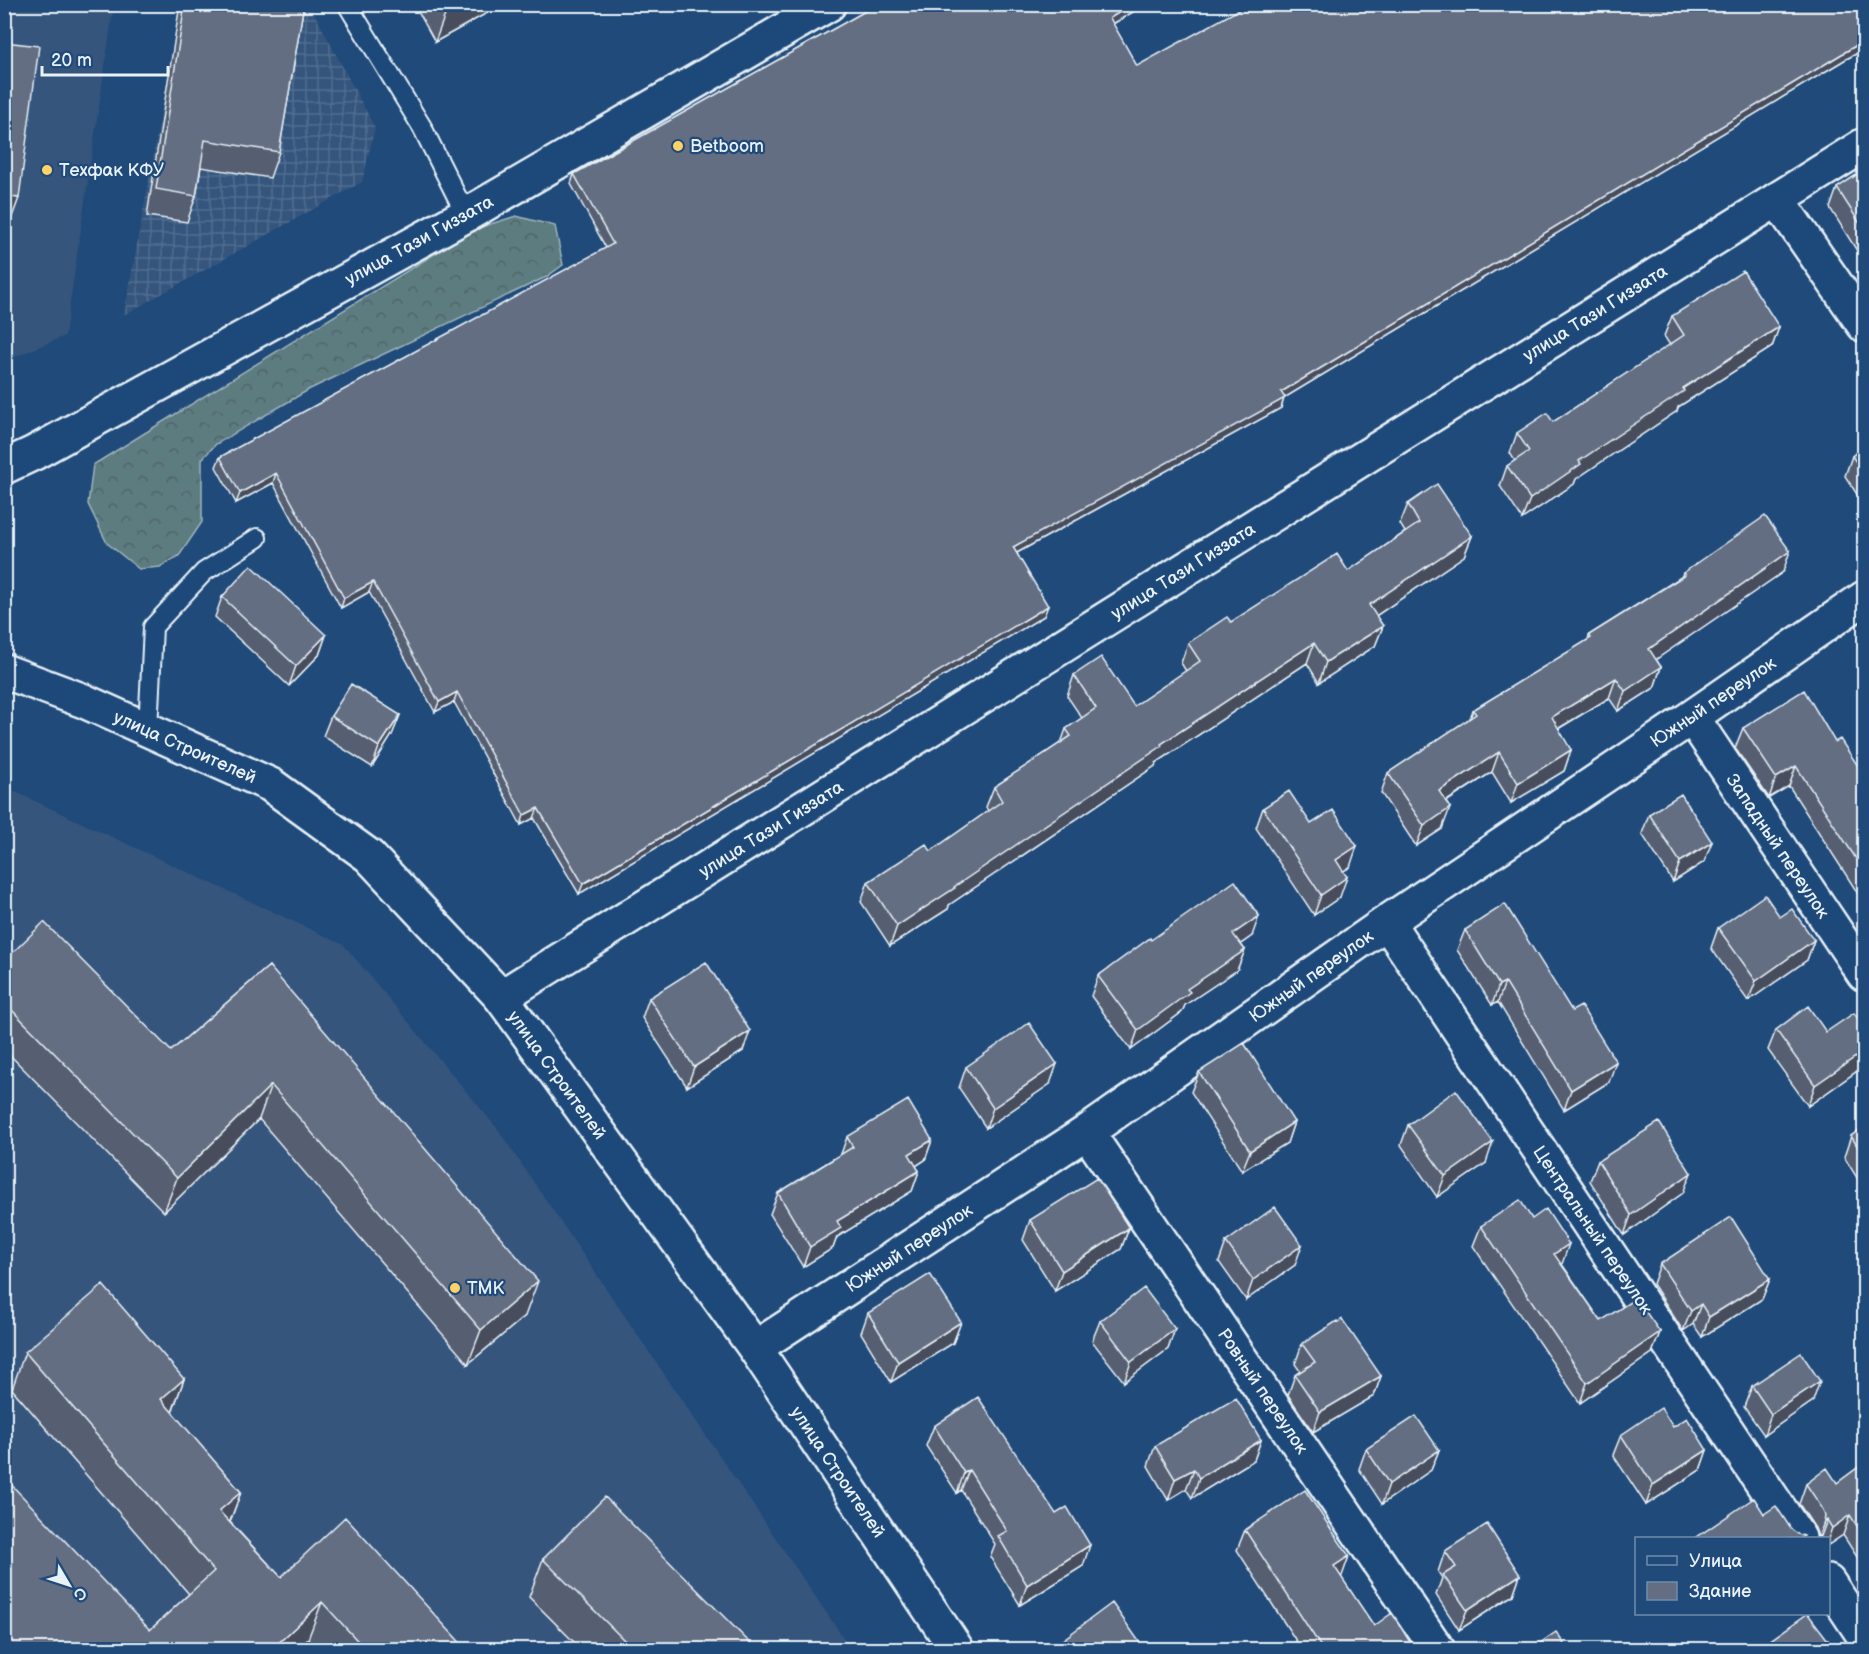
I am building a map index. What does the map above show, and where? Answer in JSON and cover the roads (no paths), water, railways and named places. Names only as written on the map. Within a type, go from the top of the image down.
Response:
[{"type":"street","name":"улица Тази Гиззата","points":[[4,467],[52,443],[466,215],[829,4]]},
{"type":"street","name":"улица Тази Гиззата","points":[[501,998],[1864,145]]},
{"type":"street","points":[[1777,199],[1864,325]]},
{"type":"street","name":"Южный переулок","points":[[755,1348],[1087,1132],[1387,922],[1864,598]]},
{"type":"street","name":"улица Строителей","points":[[4,671],[84,701],[271,785],[369,856],[501,998],[755,1348],[957,1650]]},
{"type":"street","name":"Западный переулок","points":[[1692,717],[1864,974]]},
{"type":"street","name":"Центральный переулок","points":[[1387,922],[1798,1537]]},
{"type":"street","name":"Ровный переулок","points":[[1087,1132],[1438,1650]]},
{"type":"street","points":[[1830,1585],[1864,1636]]},
{"type":"lane","points":[[347,4],[422,127],[466,215]]},
{"type":"lane","points":[[148,730],[153,627],[204,572],[257,538]]},
{"type":"place","name":"Betboom","points":[[678,146]]},
{"type":"place","name":"Техфак КФУ","points":[[47,170]]},
{"type":"place","name":"ТМК","points":[[455,1288]]}]
